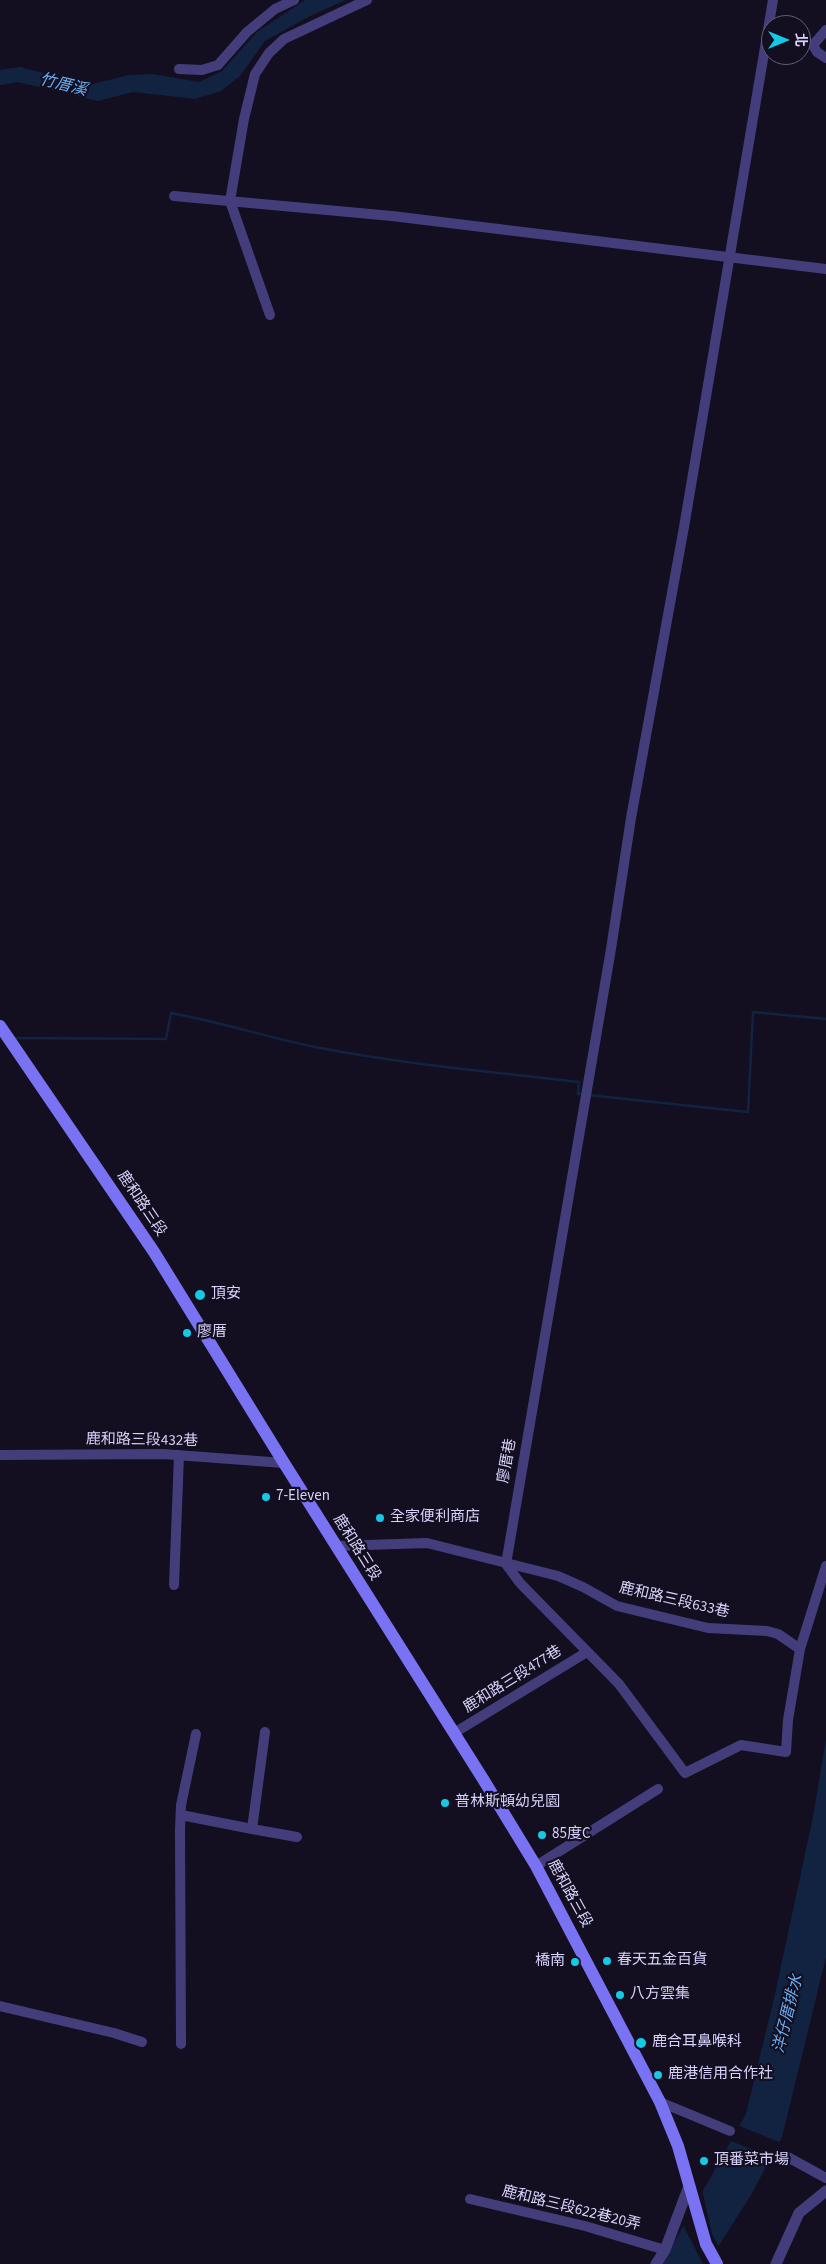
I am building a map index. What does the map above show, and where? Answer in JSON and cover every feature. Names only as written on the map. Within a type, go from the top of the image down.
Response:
[{"type":"main road","name":"鹿和路三段","points":[[0,1026],[154,1252],[284,1464],[536,1866],[660,2102],[678,2146],[706,2244],[717,2264]]},
{"type":"street","points":[[179,69],[202,70],[218,65],[246,32],[275,10],[294,0]]},
{"type":"street","points":[[270,315],[230,201],[244,119],[255,74],[269,53],[284,39],[367,0]]},
{"type":"street","name":"廖厝巷","points":[[506,1564],[611,949],[631,818],[730,258],[773,0]]},
{"type":"street","points":[[826,30],[813,45],[816,52],[826,58]]},
{"type":"street","points":[[174,196],[392,216],[826,269]]},
{"type":"street","points":[[174,1585],[179,1455]]},
{"type":"street","name":"鹿和路三段432巷","points":[[0,1456],[179,1455],[284,1464]]},
{"type":"street","name":"鹿和路三段633巷","points":[[336,1546],[427,1543],[558,1576],[583,1587],[617,1606],[708,1628],[767,1631],[778,1634],[800,1649]]},
{"type":"street","points":[[506,1564],[520,1583],[619,1684],[685,1773],[741,1745],[786,1752],[788,1720],[800,1649],[826,1566]]},
{"type":"street","name":"鹿和路三段477巷","points":[[454,1733],[587,1652]]},
{"type":"street","points":[[252,1829],[265,1732]]},
{"type":"street","points":[[182,2044],[181,1815],[196,1734]]},
{"type":"street","points":[[536,1866],[658,1789]]},
{"type":"street","points":[[181,1815],[297,1837]]},
{"type":"street","points":[[0,2006],[114,2033],[142,2042]]},
{"type":"street","points":[[660,2102],[730,2130]]},
{"type":"street","points":[[784,2155],[826,2178]]},
{"type":"street","points":[[656,2264],[664,2250],[689,2186]]},
{"type":"street","points":[[776,2264],[799,2213],[826,2191]]},
{"type":"street","name":"鹿和路三段622巷20弄","points":[[470,2199],[585,2226],[664,2250]]},
{"type":"water","name":"竹厝溪","points":[[305,0],[346,0],[312,15],[265,41],[240,76],[221,91],[195,99],[133,92],[98,101],[18,82],[0,85],[0,70],[20,67],[89,85],[129,75],[153,74],[199,82],[222,71],[257,32]]},
{"type":"water","name":"洋仔厝排水","points":[[826,1739],[826,1957],[782,2137],[751,2195],[707,2264],[662,2264],[746,2114],[775,1994],[813,1817]]},
{"type":"pier","points":[[737,2125],[782,2143],[774,2158],[731,2141]]},
{"type":"pier","points":[[702,2189],[712,2234],[720,2249],[710,2264],[703,2264],[683,2225]]},
{"type":"waterway","points":[[588,1095],[748,1112],[753,1012],[826,1019]]},
{"type":"waterway","points":[[14,1038],[166,1039],[171,1013],[348,1053],[447,1067],[579,1082],[578,1094],[583,1094]]},
{"type":"place","name":"頂安","points":[[200,1295]]},
{"type":"place","name":"廖厝","points":[[187,1333]]},
{"type":"place","name":"7-Eleven","points":[[266,1497]]},
{"type":"place","name":"全家便利商店","points":[[380,1518]]},
{"type":"place","name":"普林斯頓幼兒園","points":[[445,1803]]},
{"type":"place","name":"85度C","points":[[542,1835]]},
{"type":"place","name":"春天五金百貨","points":[[607,1961]]},
{"type":"place","name":"橋南","points":[[575,1962]]},
{"type":"place","name":"八方雲集","points":[[620,1995]]},
{"type":"place","name":"鹿合耳鼻喉科","points":[[641,2043]]},
{"type":"place","name":"鹿港信用合作社","points":[[658,2075]]},
{"type":"place","name":"頂番菜市場","points":[[704,2161]]}]
